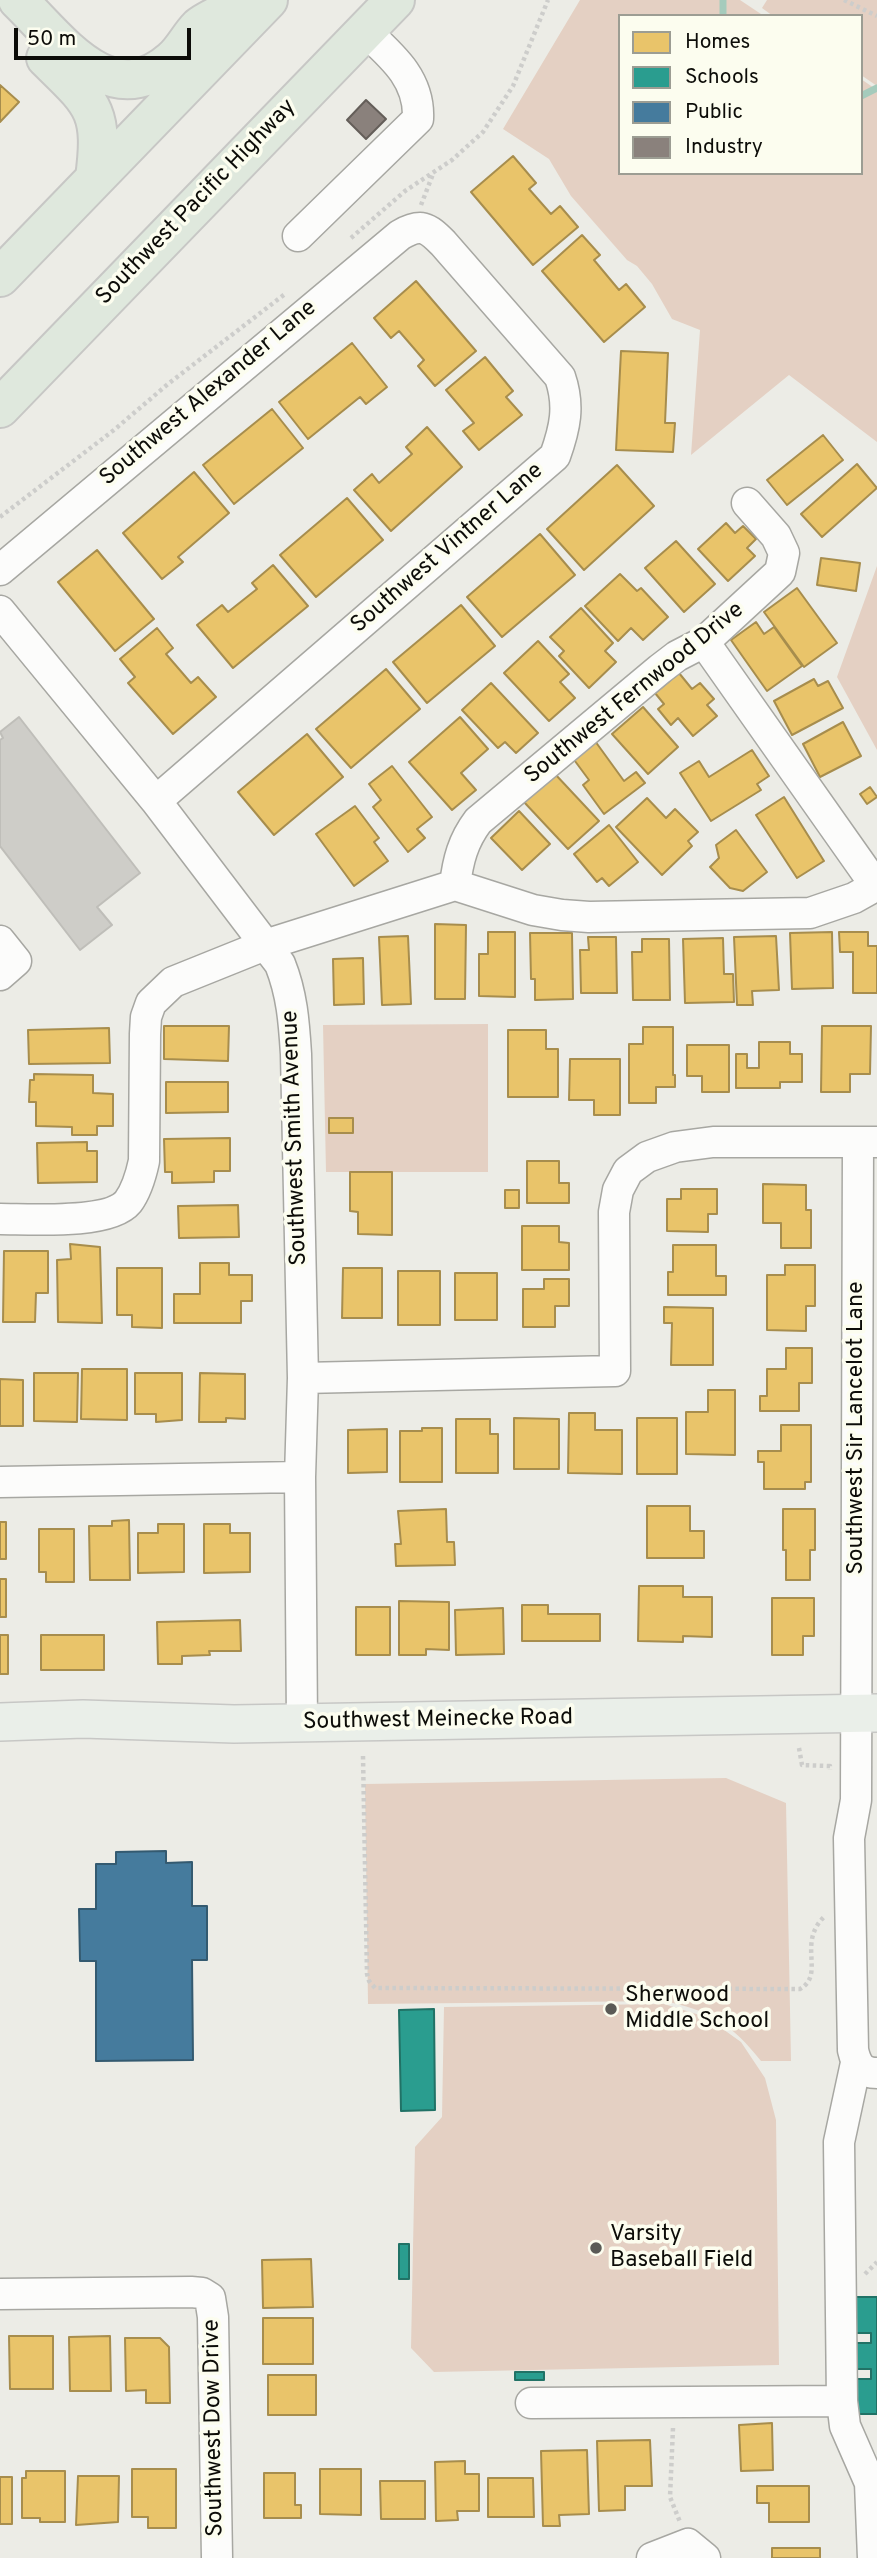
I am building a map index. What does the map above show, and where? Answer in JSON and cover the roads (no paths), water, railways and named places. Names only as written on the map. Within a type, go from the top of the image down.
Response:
[{"type":"highway","points":[[18,0],[83,64],[97,73],[121,80],[155,74],[182,50],[200,26],[252,0]]},
{"type":"highway","points":[[0,276],[268,0]]},
{"type":"highway","name":"Southwest Pacific Highway","points":[[0,408],[395,0]]},
{"type":"highway","points":[[0,12],[76,87],[94,112],[99,148],[95,178]]},
{"type":"main road","name":"Southwest Meinecke Road","points":[[0,1722],[83,1719],[234,1724],[866,1713]]},
{"type":"street","points":[[298,236],[418,119],[419,103],[414,87],[393,56],[365,31]]},
{"type":"street","name":"Southwest Alexander Lane","points":[[0,569],[400,235],[422,227]]},
{"type":"street","name":"Southwest Vintner Lane","points":[[156,801],[555,456],[564,433],[567,411],[566,392],[560,377],[443,243],[431,231],[422,227]]},
{"type":"street","name":"Southwest Fernwood Drive","points":[[455,885],[460,850],[478,821],[660,669],[677,656],[704,642],[780,572],[783,553],[776,536],[747,503]]},
{"type":"street","name":"Southwest Smith Avenue","points":[[0,611],[156,801],[280,964],[288,986],[294,1015],[303,1378],[300,1477],[302,1723]]},
{"type":"street","points":[[0,1219],[88,1218],[127,1204],[141,1175],[144,1161],[145,1034],[146,1017],[151,1003],[173,982],[265,945],[455,885],[533,909],[589,917],[810,913],[854,898],[876,885],[704,642]]},
{"type":"street","points":[[0,941],[16,961],[0,975]]},
{"type":"street","points":[[303,1378],[615,1371],[614,1212],[618,1190],[628,1171],[647,1157],[675,1147],[713,1142],[867,1142]]},
{"type":"street","name":"Southwest Sir Lancelot Lane","points":[[867,1142],[866,1713],[849,1838],[853,2050],[866,2068],[839,2142],[842,2401],[845,2426],[870,2483],[873,2558]]},
{"type":"street","points":[[0,1482],[300,1477]]},
{"type":"street","name":"Southwest Dow Drive","points":[[0,2294],[191,2292],[202,2293],[210,2298],[213,2317],[217,2558]]},
{"type":"street","points":[[531,2403],[842,2401]]},
{"type":"street","points":[[652,2558],[696,2551]]},
{"type":"waterway","points":[[723,0],[723,14]]},
{"type":"waterway","points":[[863,95],[877,88]]},
{"type":"place","name":"Sherwood Middle School","points":[[611,2009]]},
{"type":"place","name":"Varsity Baseball Field","points":[[596,2248]]}]
